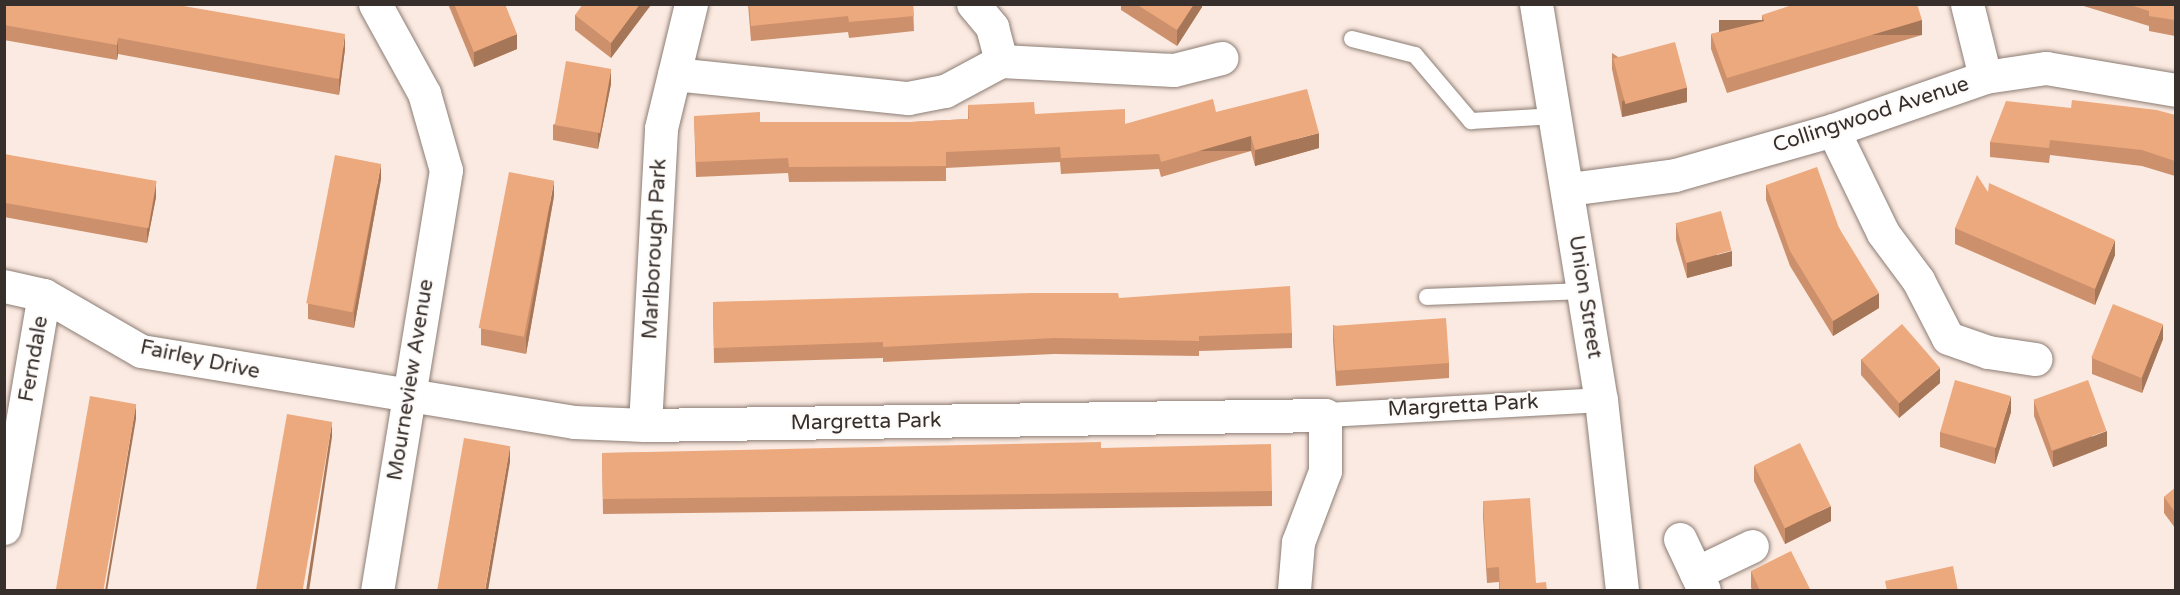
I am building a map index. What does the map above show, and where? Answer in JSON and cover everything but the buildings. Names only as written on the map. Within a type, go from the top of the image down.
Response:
[{"type":"street","name":"Mourneview Avenue","points":[[375,4],[424,93],[446,170],[377,591]]},
{"type":"street","name":"Marlborough Park","points":[[645,425],[662,128],[691,4]]},
{"type":"street","points":[[973,4],[992,27],[1001,61]]},
{"type":"street","name":"Union Street","points":[[1536,4],[1569,189],[1600,400],[1622,591]]},
{"type":"street","points":[[1966,4],[1985,77]]},
{"type":"street","points":[[674,74],[908,98],[945,91],[1001,61],[1174,70],[1221,58]]},
{"type":"street","name":"Collingwood Avenue","points":[[1569,189],[1675,175],[1833,130],[1985,77],[2046,69],[2175,90]]},
{"type":"street","points":[[1833,130],[1883,233],[1918,280],[1948,338],[1988,352],[2035,359]]},
{"type":"street","name":"Fairley Drive","points":[[4,286],[44,295],[141,351],[408,398]]},
{"type":"street","name":"Ferndale","points":[[4,528],[44,295]]},
{"type":"street","name":"Margretta Park","points":[[408,398],[574,422],[645,425],[1325,415],[1600,400]]},
{"type":"street","points":[[1294,591],[1298,542],[1325,471],[1325,415]]},
{"type":"street","points":[[1680,539],[1700,582],[1752,546]]},
{"type":"lane","points":[[1352,39],[1415,55],[1471,121],[1556,116]]},
{"type":"lane","points":[[1428,297],[1584,291]]}]
